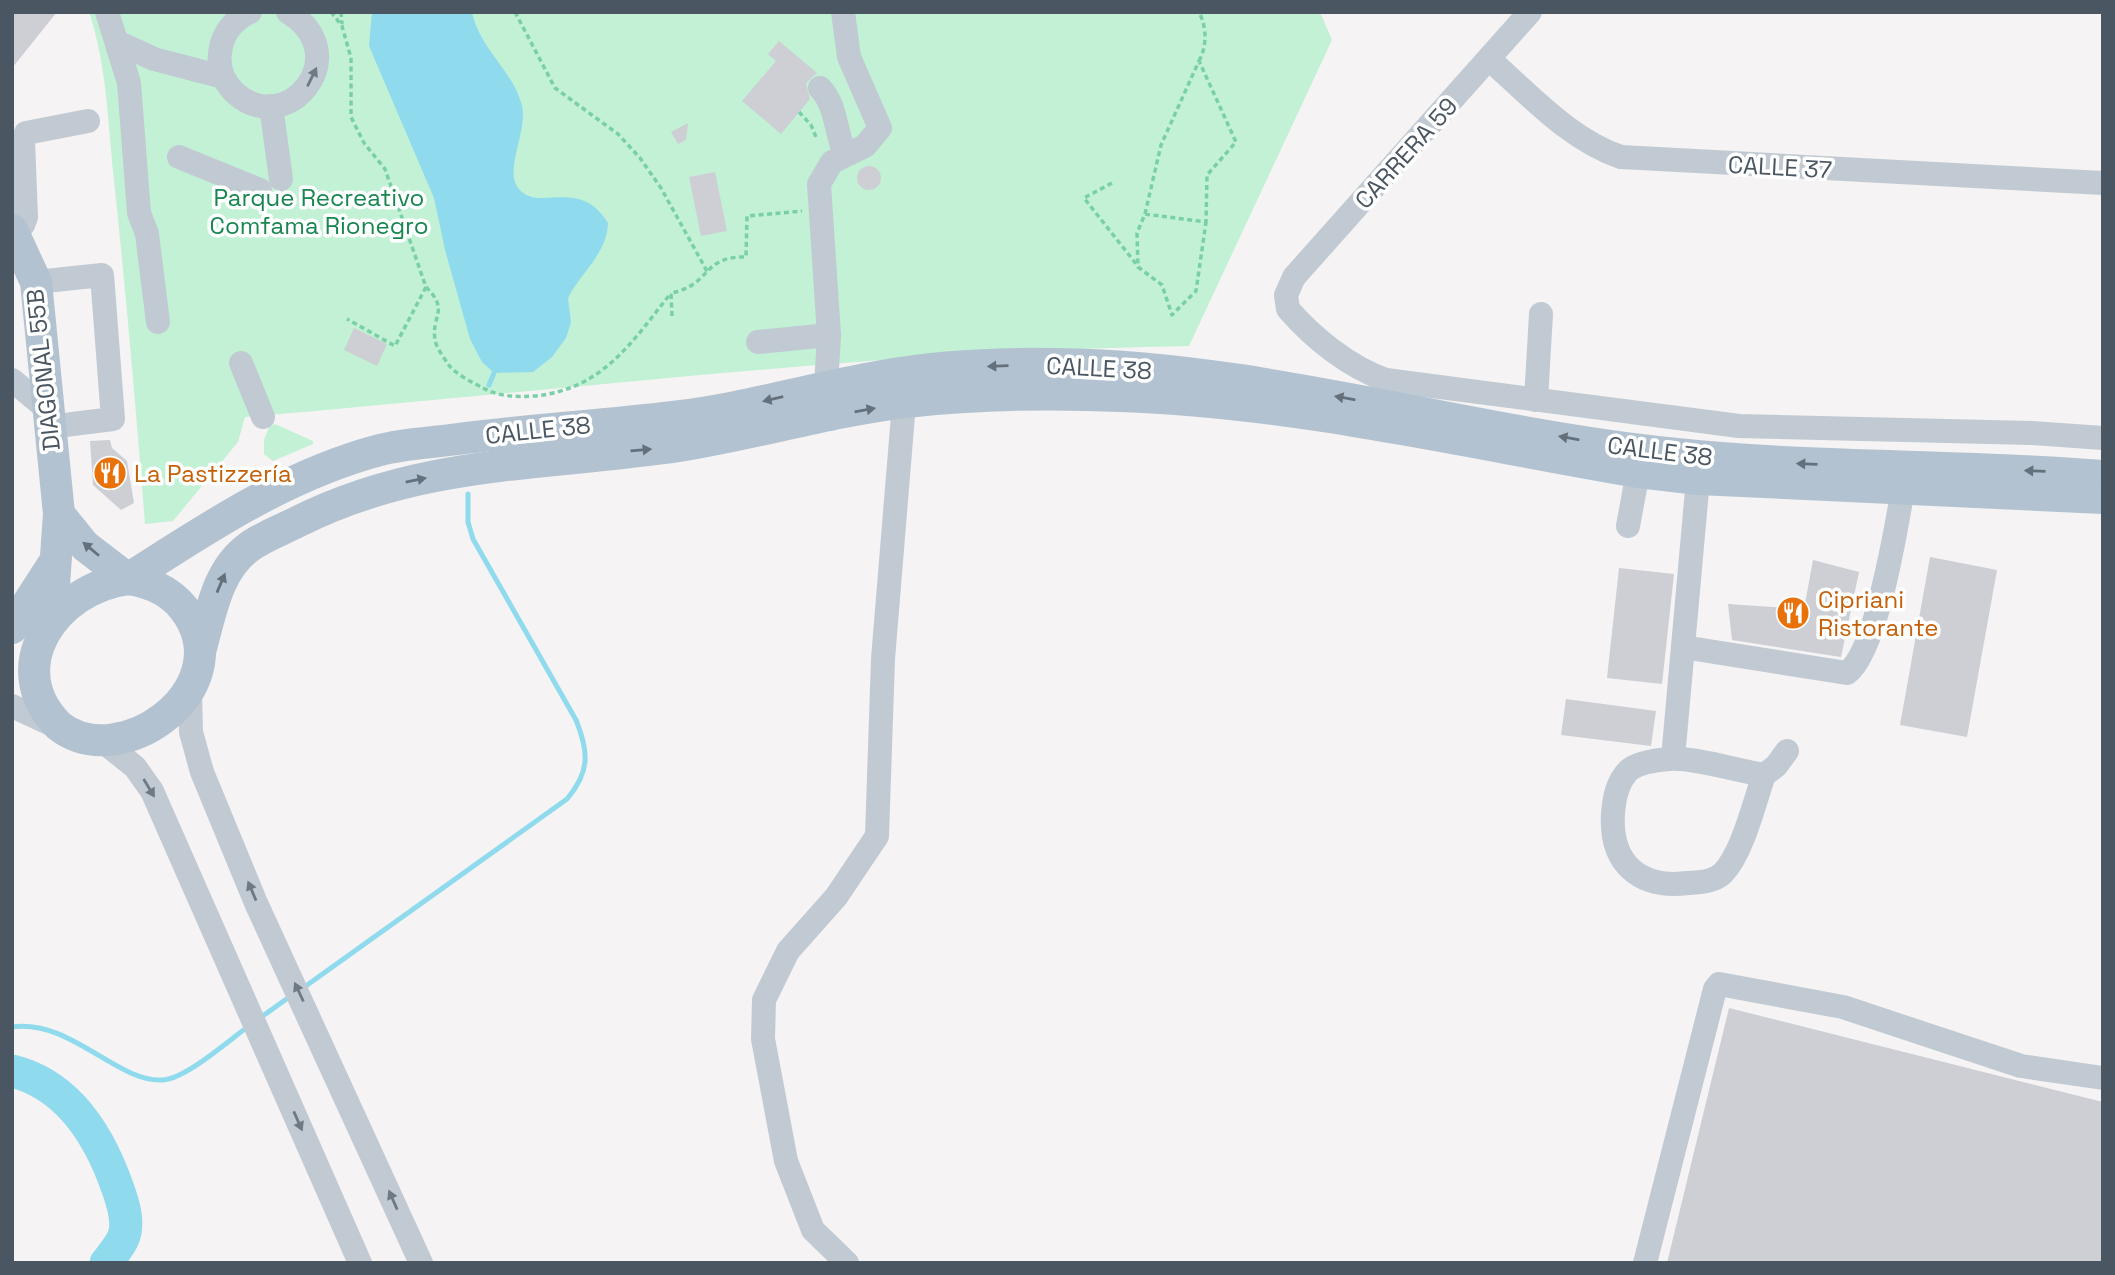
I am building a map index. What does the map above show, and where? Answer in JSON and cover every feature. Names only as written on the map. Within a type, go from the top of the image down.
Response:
[{"type":"main road","name":"DIAGONAL 55B","points":[[13,230],[36,282],[59,514],[52,613]]},
{"type":"main road","name":"CALLE 38","points":[[128,579],[206,528],[285,487],[336,464],[385,449],[676,416],[752,404],[888,375],[959,368],[1054,363],[1162,371],[1245,382],[1661,453],[1764,462],[2103,475]]},
{"type":"main road","name":"CALLE 38","points":[[201,648],[218,590],[231,564],[249,547],[352,497],[408,481],[489,466],[675,447],[904,402],[1016,394],[1123,396],[1252,406],[1638,472],[1698,479],[2103,498]]},
{"type":"main road","points":[[59,514],[85,546],[128,579],[156,586],[183,606],[194,624],[201,648],[199,672],[190,691],[178,707],[162,719],[122,737],[102,740],[79,737],[65,731],[39,704],[30,680],[31,650],[52,613],[92,589],[128,579]]},
{"type":"main road","points":[[12,629],[55,562]]},
{"type":"street","points":[[107,12],[119,43],[129,83],[139,213],[147,234],[158,322]]},
{"type":"street","points":[[250,12],[229,27],[222,41],[219,57],[223,77],[241,98],[271,106],[288,103],[302,94],[312,80],[317,65],[317,48],[311,32],[301,20],[288,12]]},
{"type":"street","points":[[826,387],[829,335],[820,184],[832,162],[865,146],[880,128],[849,57],[843,12]]},
{"type":"street","name":"CARRERA 59","points":[[1286,295],[1294,277],[1530,12]]},
{"type":"street","points":[[119,43],[154,59],[223,77]]},
{"type":"street","name":"CALLE 37","points":[[1490,60],[1574,133],[1601,150],[1621,158],[2103,183]]},
{"type":"street","points":[[820,88],[831,99],[837,135],[845,154]]},
{"type":"street","points":[[179,157],[271,185],[271,106]]},
{"type":"street","points":[[13,230],[23,225],[26,216],[23,140],[26,133],[88,121]]},
{"type":"street","points":[[12,380],[48,418],[113,419],[102,275],[36,282]]},
{"type":"street","name":"CALLE 38","points":[[1286,295],[1288,309],[1299,322],[1364,373],[1385,380],[1739,426],[2032,433],[2103,438]]},
{"type":"street","points":[[1536,400],[1541,314]]},
{"type":"street","points":[[758,342],[829,335]]},
{"type":"street","points":[[241,363],[263,417]]},
{"type":"street","points":[[847,1263],[813,1230],[786,1161],[763,1039],[764,1000],[788,951],[836,898],[877,836],[883,659],[904,402]]},
{"type":"street","points":[[1628,526],[1638,472]]},
{"type":"street","points":[[1672,758],[1698,479]]},
{"type":"street","points":[[1682,647],[1847,673],[1860,659],[1889,567],[1903,489]]},
{"type":"street","points":[[12,629],[52,613]]},
{"type":"street","points":[[190,691],[191,732],[195,755],[256,902],[317,1030],[421,1263]]},
{"type":"street","points":[[12,706],[65,731]]},
{"type":"street","points":[[102,740],[135,767],[152,790],[360,1263]]},
{"type":"street","points":[[1764,775],[1672,758],[1630,769],[1619,783],[1614,802],[1612,835],[1616,851],[1628,866],[1642,877],[1671,885],[1709,881],[1721,875],[1734,858],[1764,775],[1776,766],[1787,751]]},
{"type":"street","points":[[1644,1263],[1714,989],[1719,984],[1843,1007],[2021,1066],[2103,1078]]},
{"type":"path","points":[[331,12],[342,26]]},
{"type":"path","points":[[341,12],[351,58],[351,117],[364,143],[385,169],[426,287],[438,299],[440,310],[435,341],[450,367],[493,393],[516,397],[560,393],[610,365],[639,338],[671,293],[691,289],[708,273],[712,264],[721,259],[746,257],[747,216],[821,209]]},
{"type":"path","points":[[515,12],[555,88],[618,134],[640,158],[661,188],[708,273]]},
{"type":"path","points":[[1138,267],[1137,233],[1145,214],[1161,145],[1205,50],[1204,22],[1199,12]]},
{"type":"path","points":[[1112,183],[1084,198],[1138,267],[1162,285],[1172,316],[1196,291],[1206,222],[1208,175],[1236,142],[1199,61]]},
{"type":"path","points":[[1145,214],[1206,222]]},
{"type":"path","points":[[347,319],[394,346],[426,287]]},
{"type":"path","points":[[671,293],[672,316]]},
{"type":"green space","name":"Parque Recreativo Comfama Rionegro","points":[[89,12],[1320,12],[1332,40],[1189,346],[1071,349],[834,364],[245,417],[238,442],[173,521],[145,524],[106,95],[100,53]]},
{"type":"green space","points":[[275,424],[313,441],[313,444],[273,461],[264,454],[264,440],[269,427]]},
{"type":"water","points":[[372,12],[472,12],[482,38],[512,81],[522,106],[522,127],[514,162],[515,181],[519,189],[537,198],[572,198],[585,201],[597,209],[608,223],[603,244],[568,298],[571,322],[566,338],[552,357],[533,372],[494,373],[482,362],[470,339],[445,250],[434,198],[369,46]]},
{"type":"building","points":[[12,12],[57,12],[12,68]]},
{"type":"building","points":[[779,41],[817,73],[806,83],[810,99],[781,134],[742,101],[776,61],[768,54]]},
{"type":"building","points":[[688,123],[686,140],[678,144],[671,132]]},
{"type":"building","points":[[869,166],[878,169],[881,178],[878,187],[869,190],[860,187],[857,178],[860,169]]},
{"type":"building","points":[[715,172],[727,231],[701,236],[689,177]]},
{"type":"building","points":[[354,328],[387,344],[377,366],[344,350]]},
{"type":"building","name":"La Pastizzería","points":[[110,440],[112,448],[127,461],[134,503],[121,510],[93,485],[90,441]]},
{"type":"building","points":[[1930,557],[1997,570],[1967,737],[1900,725]]},
{"type":"building","points":[[1813,560],[1859,572],[1841,657],[1732,640],[1728,604],[1804,609]]},
{"type":"building","points":[[1619,568],[1674,574],[1662,684],[1607,678]]},
{"type":"building","points":[[1566,699],[1656,711],[1651,746],[1561,735]]},
{"type":"building","points":[[1729,1008],[2103,1102],[2103,1263],[1667,1263]]},
{"type":"waterway","points":[[489,385],[494,373]]},
{"type":"waterway","points":[[303,988],[567,799],[580,780],[585,752],[576,720],[473,539],[468,522],[468,494]]},
{"type":"waterway","points":[[260,1018],[292,995]]},
{"type":"waterway","points":[[12,1027],[34,1027],[54,1032],[128,1072],[163,1080],[184,1073],[249,1026]]},
{"type":"waterway","points":[[12,1071],[32,1078],[66,1101],[80,1116],[102,1151],[120,1194],[126,1224],[123,1239],[106,1263]]},
{"type":"place","name":"La Pastizzería","points":[[110,473]]},
{"type":"place","name":"Cipriani Ristorante","points":[[1793,613]]}]
